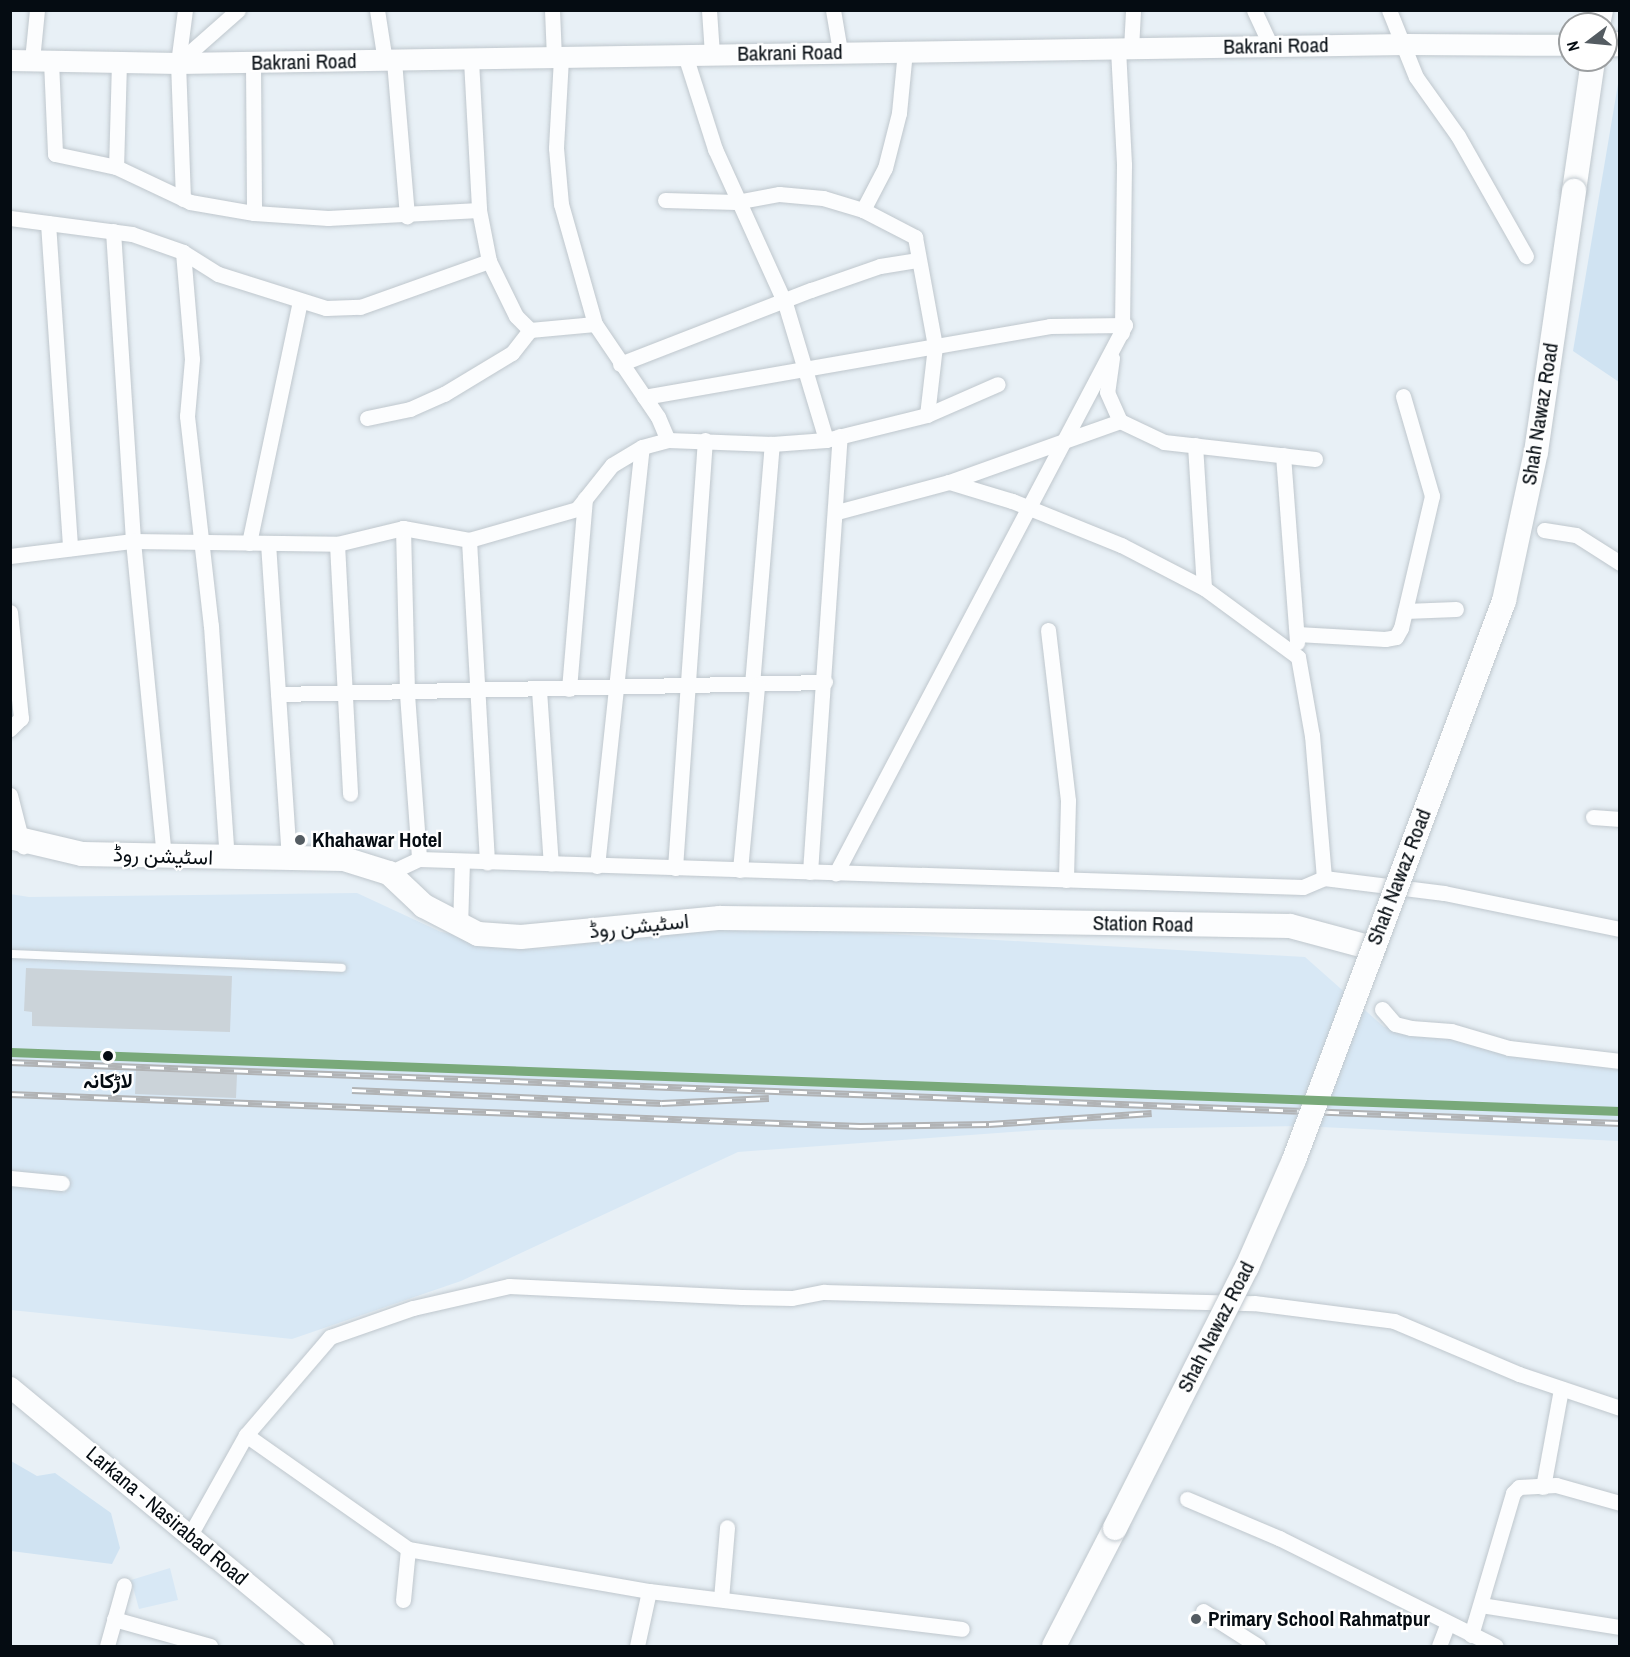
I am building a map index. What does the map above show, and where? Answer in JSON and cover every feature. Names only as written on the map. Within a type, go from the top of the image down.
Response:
[{"type":"main road","name":"Shah Nawaz Road","points":[[1054,1647],[1247,1267],[1294,1160],[1504,601],[1536,452],[1591,72]]},
{"type":"main road","name":"اسٹیشن روڈ","points":[[17,844],[82,854],[344,859],[389,873],[424,906],[460,928],[521,938],[720,918],[911,920]]},
{"type":"main road","name":"اسٹیشن روڈ","points":[[17,844],[80,866],[389,873]]},
{"type":"main road","name":"Station Road","points":[[911,920],[1290,926],[1372,948]]},
{"type":"street","points":[[37,10],[41,60],[55,154],[117,167],[183,199],[254,213],[407,216],[479,210]]},
{"type":"street","points":[[183,199],[178,63],[185,10]]},
{"type":"street","points":[[178,63],[238,10]]},
{"type":"street","points":[[377,10],[389,61],[407,216]]},
{"type":"street","points":[[552,10],[557,58],[556,148],[561,204],[595,324],[644,397],[668,440]]},
{"type":"street","points":[[708,10],[712,54]]},
{"type":"street","points":[[833,10],[840,51]]},
{"type":"street","points":[[1133,10],[1124,49],[1125,325],[1107,392],[1120,421],[1164,442],[1315,459]]},
{"type":"street","points":[[1254,10],[1271,46]]},
{"type":"street","points":[[1389,10],[1405,44],[1416,77],[1458,136],[1526,256]]},
{"type":"street","name":"Bakrani Road","points":[[10,60],[253,63],[840,51],[1405,44],[1558,45]]},
{"type":"street","points":[[863,210],[885,168],[899,113],[905,51]]},
{"type":"street","points":[[685,55],[736,202],[785,303],[804,369],[833,438],[837,512],[810,872]]},
{"type":"street","points":[[471,60],[479,210],[489,261],[516,316],[530,330]]},
{"type":"street","points":[[117,167],[119,62]]},
{"type":"street","points":[[253,63],[254,213]]},
{"type":"street","points":[[665,200],[736,202],[778,194],[823,198],[863,210],[915,237],[917,260],[935,345],[927,414]]},
{"type":"street","points":[[10,218],[113,231],[183,252],[218,274],[326,308],[360,307],[489,261]]},
{"type":"street","points":[[48,223],[70,548]]},
{"type":"street","points":[[113,231],[133,541],[164,857]]},
{"type":"street","points":[[183,252],[192,359],[187,416],[211,626],[226,858]]},
{"type":"street","points":[[620,364],[880,266],[917,260]]},
{"type":"street","points":[[249,543],[300,300]]},
{"type":"street","points":[[367,417],[410,409],[444,394],[512,353],[530,330],[595,324]]},
{"type":"street","points":[[644,397],[1050,326],[1125,325]]},
{"type":"street","points":[[836,873],[1125,325]]},
{"type":"street","points":[[10,556],[133,541],[337,544],[403,528],[469,540],[565,514],[585,499],[612,465],[642,447],[668,440],[772,444],[833,438],[927,414],[998,384]]},
{"type":"street","points":[[1297,634],[1396,637],[1405,611],[1432,496],[1403,396]]},
{"type":"street","points":[[837,512],[949,482],[1120,421]]},
{"type":"street","points":[[675,868],[705,440]]},
{"type":"street","points":[[740,870],[772,444]]},
{"type":"street","points":[[1195,445],[1204,588]]},
{"type":"street","points":[[597,866],[642,447]]},
{"type":"street","points":[[1283,455],[1298,657],[1312,736],[1324,878]]},
{"type":"street","points":[[949,482],[1029,507],[1120,545],[1204,588],[1298,657]]},
{"type":"street","points":[[569,689],[585,499]]},
{"type":"street","points":[[403,528],[407,694],[419,859]]},
{"type":"street","points":[[1544,530],[1576,535],[1620,563]]},
{"type":"street","points":[[469,540],[487,862]]},
{"type":"street","points":[[268,543],[289,858]]},
{"type":"street","points":[[337,544],[350,794]]},
{"type":"street","points":[[1405,611],[1456,609]]},
{"type":"street","points":[[10,612],[21,718],[10,729]]},
{"type":"street","points":[[1048,630],[1068,801],[1066,880]]},
{"type":"street","points":[[278,694],[407,694],[825,682]]},
{"type":"street","points":[[539,690],[551,864]]},
{"type":"street","points":[[10,795],[17,844]]},
{"type":"street","points":[[1593,817],[1620,819]]},
{"type":"street","points":[[389,873],[419,859],[1304,887],[1324,878],[1444,893],[1620,928]]},
{"type":"street","points":[[460,928],[462,861]]},
{"type":"street","points":[[1382,1009],[1395,1024],[1411,1028],[1451,1031],[1509,1048],[1620,1061]]},
{"type":"street","points":[[10,1178],[62,1184]]},
{"type":"street","points":[[190,1535],[246,1435],[330,1337],[413,1308],[509,1286],[742,1297],[792,1298],[824,1292],[1254,1303],[1394,1321],[1561,1389],[1620,1408]]},
{"type":"street","name":"Larkana - Nasirabad Road","points":[[10,1387],[323,1647]]},
{"type":"street","points":[[1543,1487],[1561,1389]]},
{"type":"street","points":[[246,1435],[408,1549],[649,1591],[962,1629]]},
{"type":"street","points":[[1471,1635],[1514,1492],[1525,1485],[1543,1487],[1556,1485],[1620,1503]]},
{"type":"street","points":[[1186,1499],[1279,1538],[1447,1625],[1496,1647]]},
{"type":"street","points":[[721,1599],[727,1527]]},
{"type":"street","points":[[403,1600],[408,1549]]},
{"type":"street","points":[[107,1647],[124,1585]]},
{"type":"street","points":[[637,1647],[649,1591]]},
{"type":"street","points":[[1481,1605],[1620,1628]]},
{"type":"street","points":[[1203,1611],[1258,1647]]},
{"type":"street","points":[[114,1619],[210,1647]]},
{"type":"street","points":[[1439,1647],[1447,1625]]},
{"type":"lane","points":[[10,954],[342,968]]},
{"type":"shaded area","points":[[1619,78],[1619,382],[1573,351]]},
{"type":"shaded area","points":[[357,893],[441,932],[543,949],[726,925],[1305,957],[1384,1027],[1619,1070],[1619,1141],[1300,1126],[1039,1130],[738,1152],[461,1281],[292,1339],[11,1310],[10,894],[29,897]]},
{"type":"shaded area","points":[[11,1461],[37,1476],[55,1473],[111,1513],[120,1548],[112,1564],[11,1551]]},
{"type":"shaded area","points":[[170,1568],[178,1600],[139,1609],[131,1580]]},
{"type":"building","points":[[26,968],[232,976],[230,1032],[32,1026],[32,1012],[24,1011]]},
{"type":"building","points":[[136,1070],[237,1074],[236,1098],[135,1094]]},
{"type":"railway","points":[[10,1062],[1620,1123]]},
{"type":"railway","points":[[352,1090],[662,1103],[769,1098]]},
{"type":"railway","points":[[10,1094],[860,1126],[989,1124],[1152,1113]]},
{"type":"transit line","points":[[10,1052],[1620,1111]]},
{"type":"place","name":"Khahawar Hotel","points":[[300,840]]},
{"type":"place","name":"لاڑکانہ","points":[[108,1056]]},
{"type":"place","name":"Primary School Rahmatpur","points":[[1196,1619]]}]
